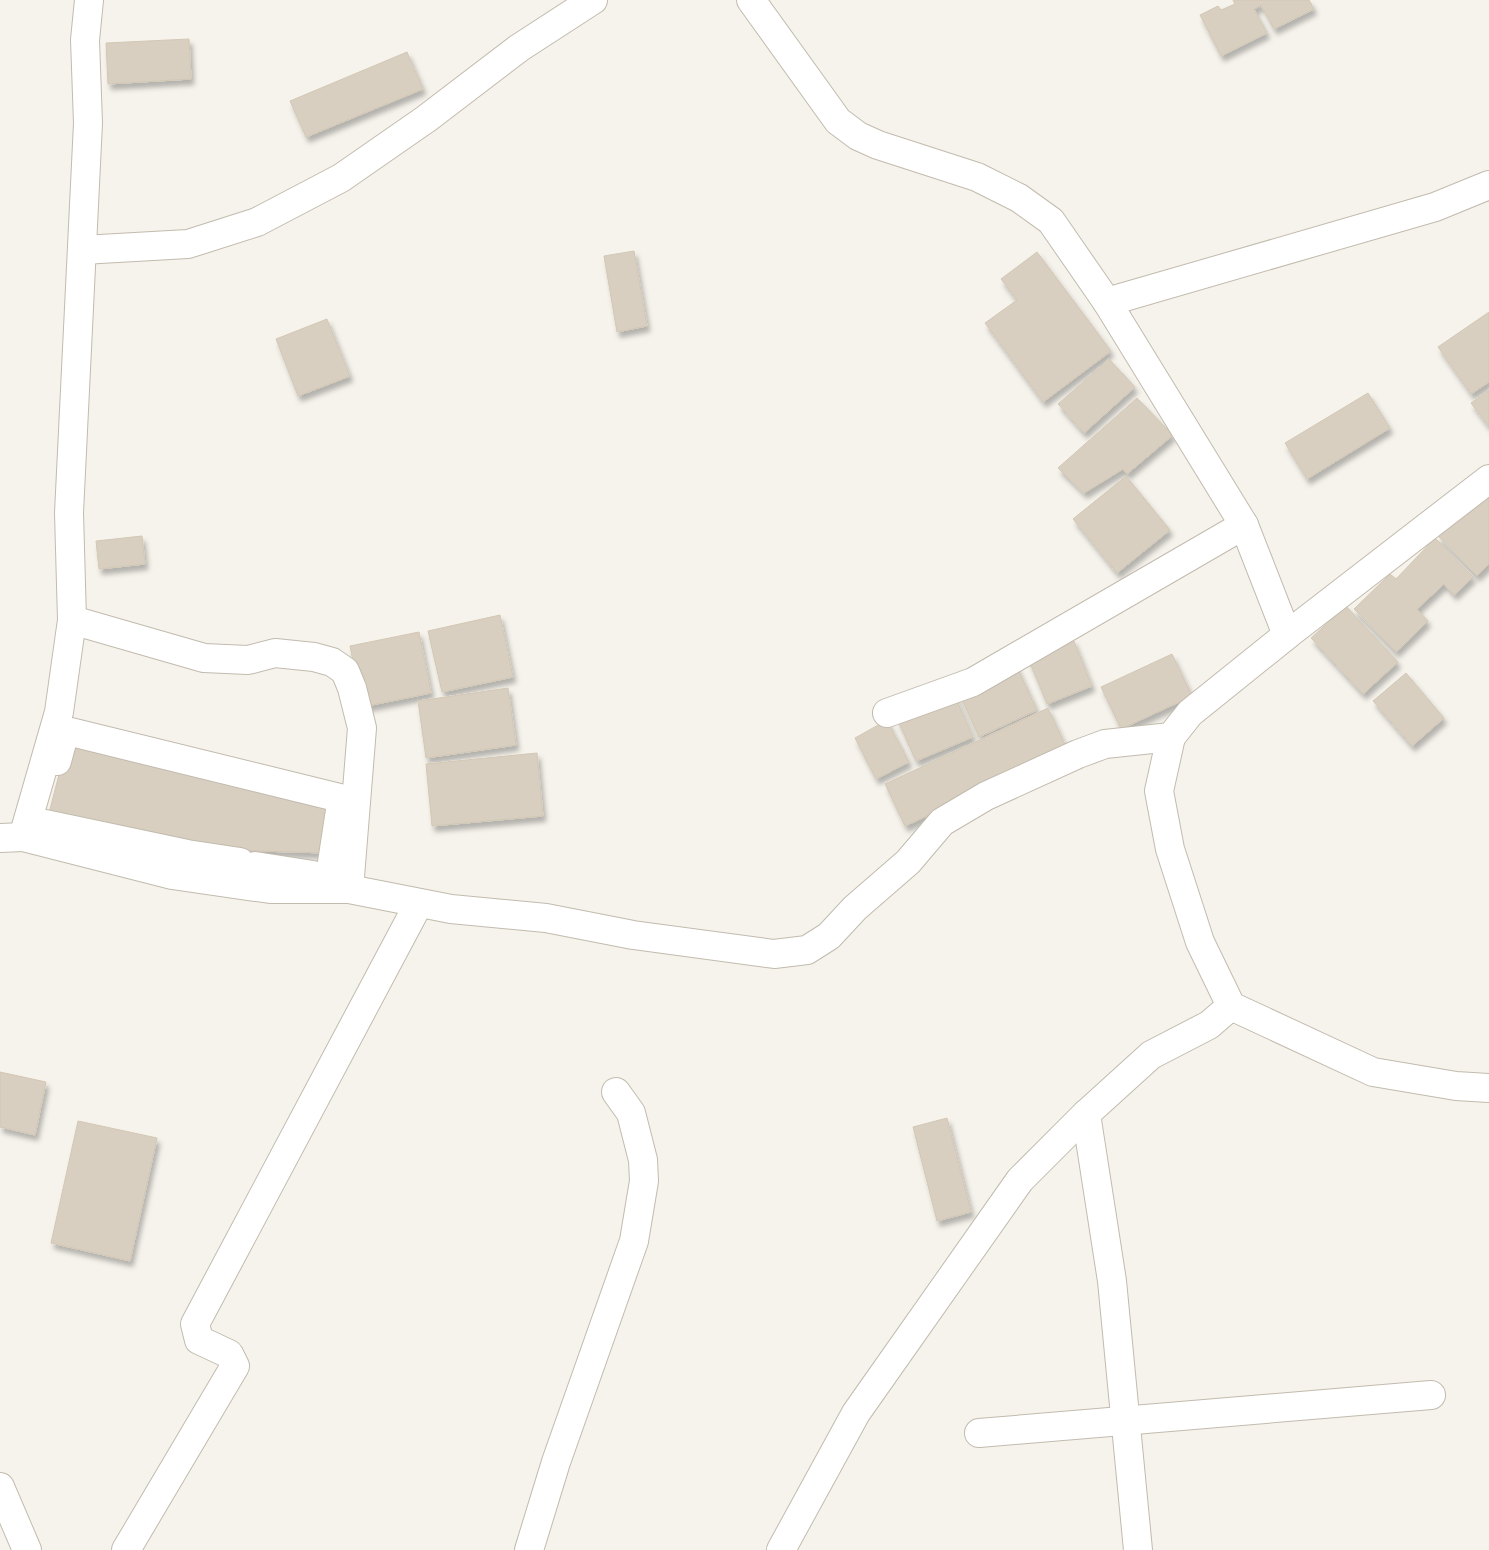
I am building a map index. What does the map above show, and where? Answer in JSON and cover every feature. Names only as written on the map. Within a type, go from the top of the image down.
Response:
[{"type":"street","points":[[89,0],[85,40],[88,123],[69,513],[72,620],[59,712],[12,837],[130,853],[247,864],[307,875],[331,869]]},
{"type":"street","points":[[82,250],[188,244],[257,222],[341,178],[426,119],[519,48],[592,0]]},
{"type":"street","points":[[751,0],[838,121],[858,136],[878,145],[977,177],[1019,198],[1051,222],[1108,302],[1244,525],[1287,635]]},
{"type":"street","points":[[1108,302],[1436,207],[1489,185]]},
{"type":"street","points":[[1489,479],[1287,635],[1190,713],[1171,738],[1159,791],[1170,849],[1200,942],[1231,1006],[1373,1072],[1456,1086],[1489,1088]]},
{"type":"street","points":[[887,713],[973,682],[1244,525]]},
{"type":"street","points":[[72,620],[204,658],[248,660],[275,653],[314,657],[332,662],[344,671],[352,688],[362,728],[350,889]]},
{"type":"street","points":[[350,889],[334,876],[331,869],[341,804],[340,798],[71,732],[64,735],[42,817],[45,825],[130,853],[172,875],[270,889],[350,889],[451,909],[546,918],[633,935],[774,954],[807,950],[829,936],[855,908],[908,862],[942,822],[979,800],[1078,754],[1105,744],[1171,738]]},
{"type":"street","points":[[126,1550],[235,1366],[229,1354],[199,1340],[195,1324],[419,903]]},
{"type":"street","points":[[781,1550],[856,1413],[1020,1180],[1086,1114],[1151,1056],[1209,1025],[1231,1006]]},
{"type":"street","points":[[529,1550],[556,1462],[634,1241],[644,1181],[644,1160],[631,1113],[616,1092]]},
{"type":"street","points":[[1086,1114],[1112,1281],[1138,1550]]},
{"type":"street","points":[[979,1433],[1124,1419],[1431,1395]]},
{"type":"street","points":[[0,1487],[27,1550]]},
{"type":"building","points":[[1233,0],[1309,0],[1314,9],[1274,29],[1261,5],[1254,9],[1267,33],[1221,56],[1200,15],[1218,6],[1221,10],[1235,4]]},
{"type":"building","points":[[189,39],[191,79],[108,84],[106,43]]},
{"type":"building","points":[[407,52],[423,89],[306,137],[290,101]]},
{"type":"building","points":[[634,251],[647,326],[617,332],[604,256]]},
{"type":"building","points":[[1037,252],[1111,351],[1043,402],[985,323],[1017,300],[1001,279]]},
{"type":"building","points":[[1489,312],[1489,382],[1471,394],[1438,347]]},
{"type":"building","points":[[327,319],[350,376],[298,396],[276,339]]},
{"type":"building","points":[[1109,359],[1135,387],[1084,433],[1058,404]]},
{"type":"building","points":[[1489,390],[1489,427],[1471,403]]},
{"type":"building","points":[[1368,393],[1390,428],[1307,479],[1285,443]]},
{"type":"building","points":[[1137,398],[1173,435],[1127,474],[1123,469],[1084,493],[1058,468]]},
{"type":"building","points":[[1126,476],[1170,530],[1117,573],[1073,519]]},
{"type":"building","points":[[1489,487],[1489,564],[1477,576],[1438,536]]},
{"type":"building","points":[[142,536],[145,564],[99,569],[96,541]]},
{"type":"building","points":[[1435,538],[1473,577],[1454,595],[1444,584],[1417,609],[1428,621],[1396,652],[1354,609],[1390,574],[1396,579]]},
{"type":"building","points":[[1346,606],[1398,662],[1363,694],[1311,638]]},
{"type":"building","points":[[500,615],[513,677],[442,692],[428,631]]},
{"type":"building","points":[[419,632],[431,693],[362,707],[350,646]]},
{"type":"building","points":[[1073,639],[1092,686],[1047,704],[1028,658]]},
{"type":"building","points":[[1172,654],[1192,696],[1121,729],[1101,687]]},
{"type":"building","points":[[1016,665],[1037,710],[979,737],[958,691]]},
{"type":"building","points":[[1406,673],[1444,718],[1412,746],[1373,701]]},
{"type":"building","points":[[508,688],[516,745],[426,758],[418,701]]},
{"type":"building","points":[[954,694],[973,737],[916,761],[897,719]]},
{"type":"building","points":[[1048,708],[1068,751],[905,826],[885,784]]},
{"type":"building","points":[[887,720],[909,762],[876,779],[855,738]]},
{"type":"building","points":[[69,736],[338,801],[327,853],[191,849],[48,817]]},
{"type":"building","points":[[537,753],[543,816],[432,826],[426,764]]},
{"type":"building","points":[[0,1072],[46,1082],[35,1135],[0,1127]]},
{"type":"building","points":[[947,1118],[971,1212],[937,1221],[913,1127]]},
{"type":"building","points":[[78,1121],[157,1138],[130,1261],[51,1243]]}]
